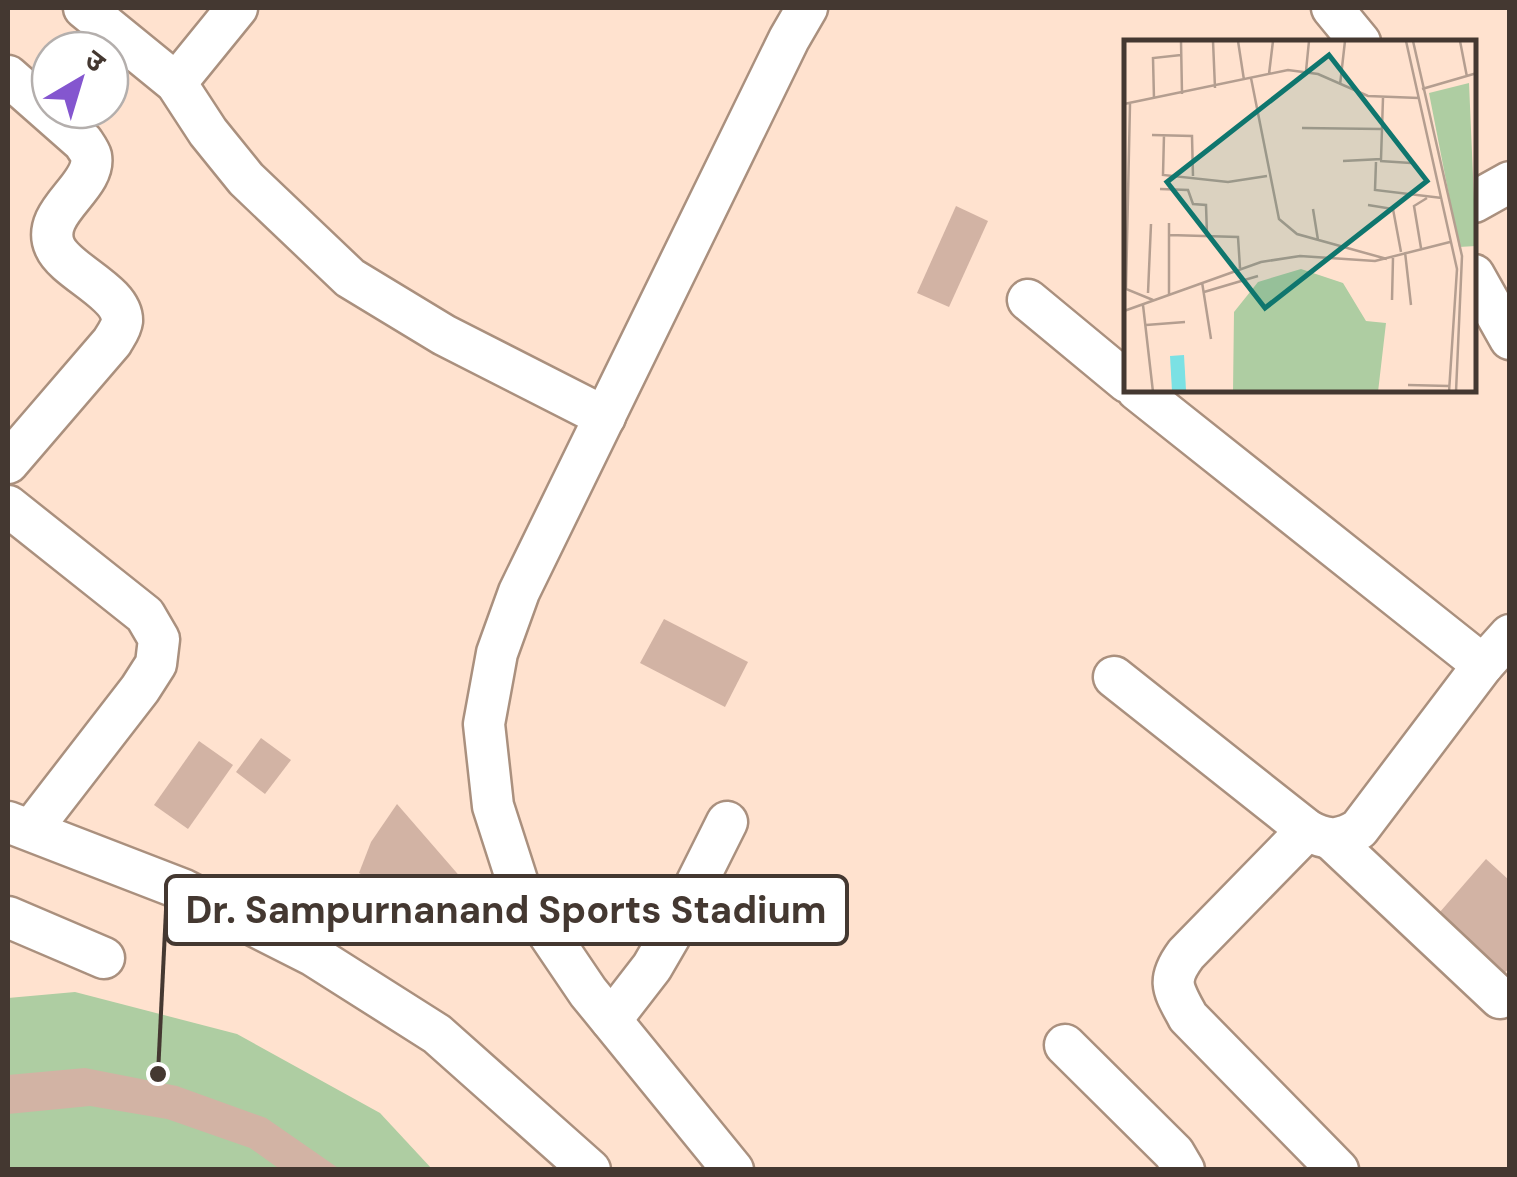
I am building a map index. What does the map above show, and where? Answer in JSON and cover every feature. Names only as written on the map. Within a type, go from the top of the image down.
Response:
[{"type":"street","points":[[84,8],[176,83],[208,132],[246,179],[350,278],[444,335],[605,417]]},
{"type":"street","points":[[176,83],[237,8]]},
{"type":"street","points":[[733,1170],[588,992],[521,893],[493,806],[484,724],[497,653],[519,592],[807,8]]},
{"type":"street","points":[[1332,8],[1358,40]]},
{"type":"street","points":[[8,76],[84,142],[90,154],[90,166],[58,216],[52,244],[59,255],[114,301],[121,312],[122,325],[112,342],[8,463]]},
{"type":"street","points":[[1477,200],[1510,182]]},
{"type":"street","points":[[1477,281],[1510,338]]},
{"type":"street","points":[[1028,300],[1124,380]]},
{"type":"street","points":[[1140,392],[1483,666]]},
{"type":"street","points":[[8,506],[145,615],[159,639],[156,664],[148,676],[19,826],[184,890],[314,956],[437,1034],[590,1170]]},
{"type":"street","points":[[1338,1170],[1188,1018],[1174,990],[1173,972],[1186,954],[1319,835],[1347,836],[1360,829],[1510,635]]},
{"type":"street","points":[[1114,678],[1319,835],[1500,998]]},
{"type":"street","points":[[611,1020],[670,936],[726,822]]},
{"type":"street","points":[[8,918],[104,958]]},
{"type":"street","points":[[1065,1045],[1174,1153],[1184,1170]]},
{"type":"green space","points":[[75,992],[237,1034],[380,1113],[432,1169],[8,1170],[8,998]]},
{"type":"building","points":[[956,206],[988,221],[949,307],[917,293]]},
{"type":"building","points":[[664,619],[748,662],[725,707],[640,663]]},
{"type":"building","points":[[261,738],[291,760],[265,794],[236,772]]},
{"type":"building","points":[[199,741],[233,765],[188,829],[154,805]]},
{"type":"building","points":[[397,804],[469,887],[442,917],[359,873],[371,842]]},
{"type":"building","points":[[1486,859],[1510,881],[1510,967],[1499,979],[1433,920]]},
{"type":"building","points":[[85,1068],[177,1086],[266,1118],[341,1170],[281,1170],[250,1148],[167,1119],[90,1106],[8,1114],[8,1075]]},
{"type":"place","name":"Dr. Sampurnanand Sports Stadium","points":[[158,1074]]}]
